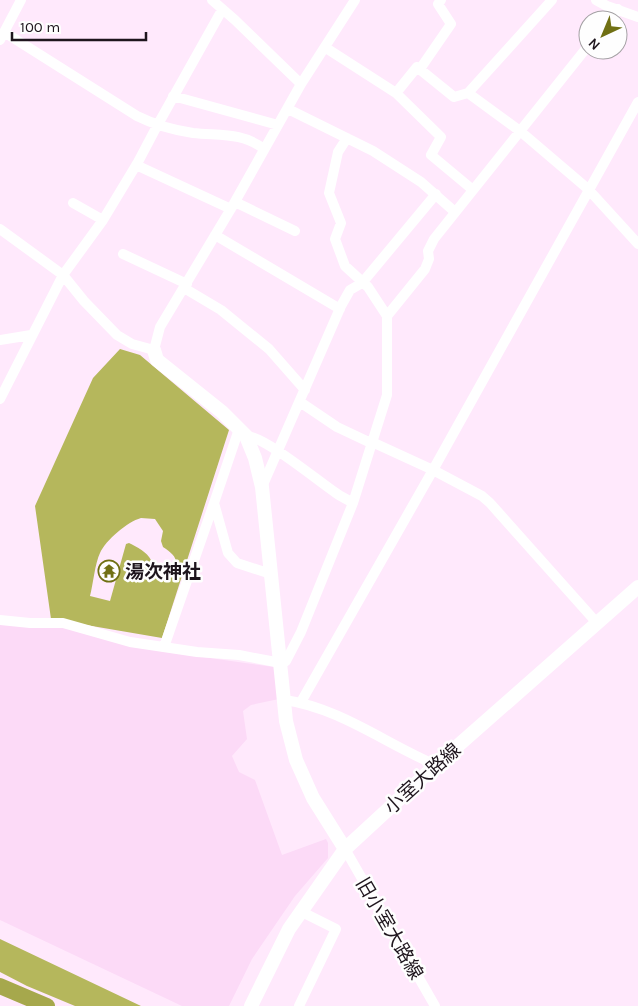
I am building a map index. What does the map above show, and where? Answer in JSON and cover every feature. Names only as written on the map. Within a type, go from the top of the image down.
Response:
[{"type":"main road","points":[[154,350],[157,360],[222,412],[243,432],[255,458],[262,487],[286,721],[296,760],[313,798],[345,849]]},
{"type":"main road","name":"小室大路線","points":[[251,1006],[277,952],[300,911],[345,849],[436,765],[638,587]]},
{"type":"street","points":[[20,0],[2,36],[156,126],[193,133],[231,135],[254,141],[264,149]]},
{"type":"street","points":[[212,0],[301,84]]},
{"type":"street","points":[[0,229],[63,275],[84,301],[117,335],[132,344],[154,350],[160,328],[233,206],[301,84],[326,48],[355,0]]},
{"type":"street","points":[[420,69],[451,24],[438,4],[440,0]]},
{"type":"street","points":[[396,93],[417,67],[454,97],[468,94],[552,0]]},
{"type":"street","points":[[596,0],[638,17]]},
{"type":"street","points":[[0,399],[63,275],[103,220],[136,165],[222,10]]},
{"type":"street","points":[[326,48],[396,93],[441,137],[431,154],[473,190]]},
{"type":"street","points":[[387,316],[425,269],[429,259],[428,251],[434,239],[578,58]]},
{"type":"street","points":[[468,94],[520,131],[588,189],[638,244]]},
{"type":"street","points":[[173,96],[278,125]]},
{"type":"street","points":[[301,702],[638,102]]},
{"type":"street","points":[[288,109],[381,156],[421,182],[455,212]]},
{"type":"street","points":[[0,620],[30,623],[62,623],[130,642],[280,663],[286,661],[301,632],[353,503],[387,395],[387,316],[368,287],[344,266],[335,239],[341,224],[329,193],[338,152],[347,138]]},
{"type":"street","points":[[136,165],[295,231]]},
{"type":"street","points":[[262,487],[340,308],[350,290],[362,283],[436,194]]},
{"type":"street","points":[[73,202],[103,220]]},
{"type":"street","points":[[215,235],[340,308]]},
{"type":"street","points":[[123,254],[185,286],[221,310],[269,349],[305,390]]},
{"type":"street","points":[[0,340],[32,335]]},
{"type":"street","points":[[300,402],[337,427],[432,470],[482,496],[597,623]]},
{"type":"street","points":[[164,647],[214,503],[243,432],[278,452],[353,503]]},
{"type":"street","points":[[214,503],[228,553],[237,563],[271,574]]},
{"type":"street","points":[[285,700],[301,702],[340,716],[436,765]]},
{"type":"street","name":"旧小室大路線","points":[[345,849],[435,1006]]},
{"type":"street","points":[[299,1006],[336,929],[300,911]]},
{"type":"shaded area","points":[[120,349],[140,355],[229,430],[162,638],[51,619],[35,506],[93,378]],"holes":[[[141,518],[155,519],[163,531],[161,541],[163,547],[176,560],[175,567],[169,577],[159,579],[149,557],[142,550],[129,543],[126,544],[110,601],[90,596],[98,557],[112,537],[123,527],[135,520]]]},
{"type":"shaded area","points":[[0,621],[61,626],[160,651],[274,667],[279,699],[251,705],[243,711],[247,739],[232,756],[239,772],[255,780],[282,855],[326,839],[328,843],[328,858],[295,896],[252,959],[229,1006],[182,1006],[0,920]]},
{"type":"shaded area","points":[[0,939],[141,1006],[75,1006],[27,986],[0,972]]},
{"type":"waterway","points":[[0,986],[47,1006]]},
{"type":"place","name":"湯次神社","points":[[109,571]]}]
